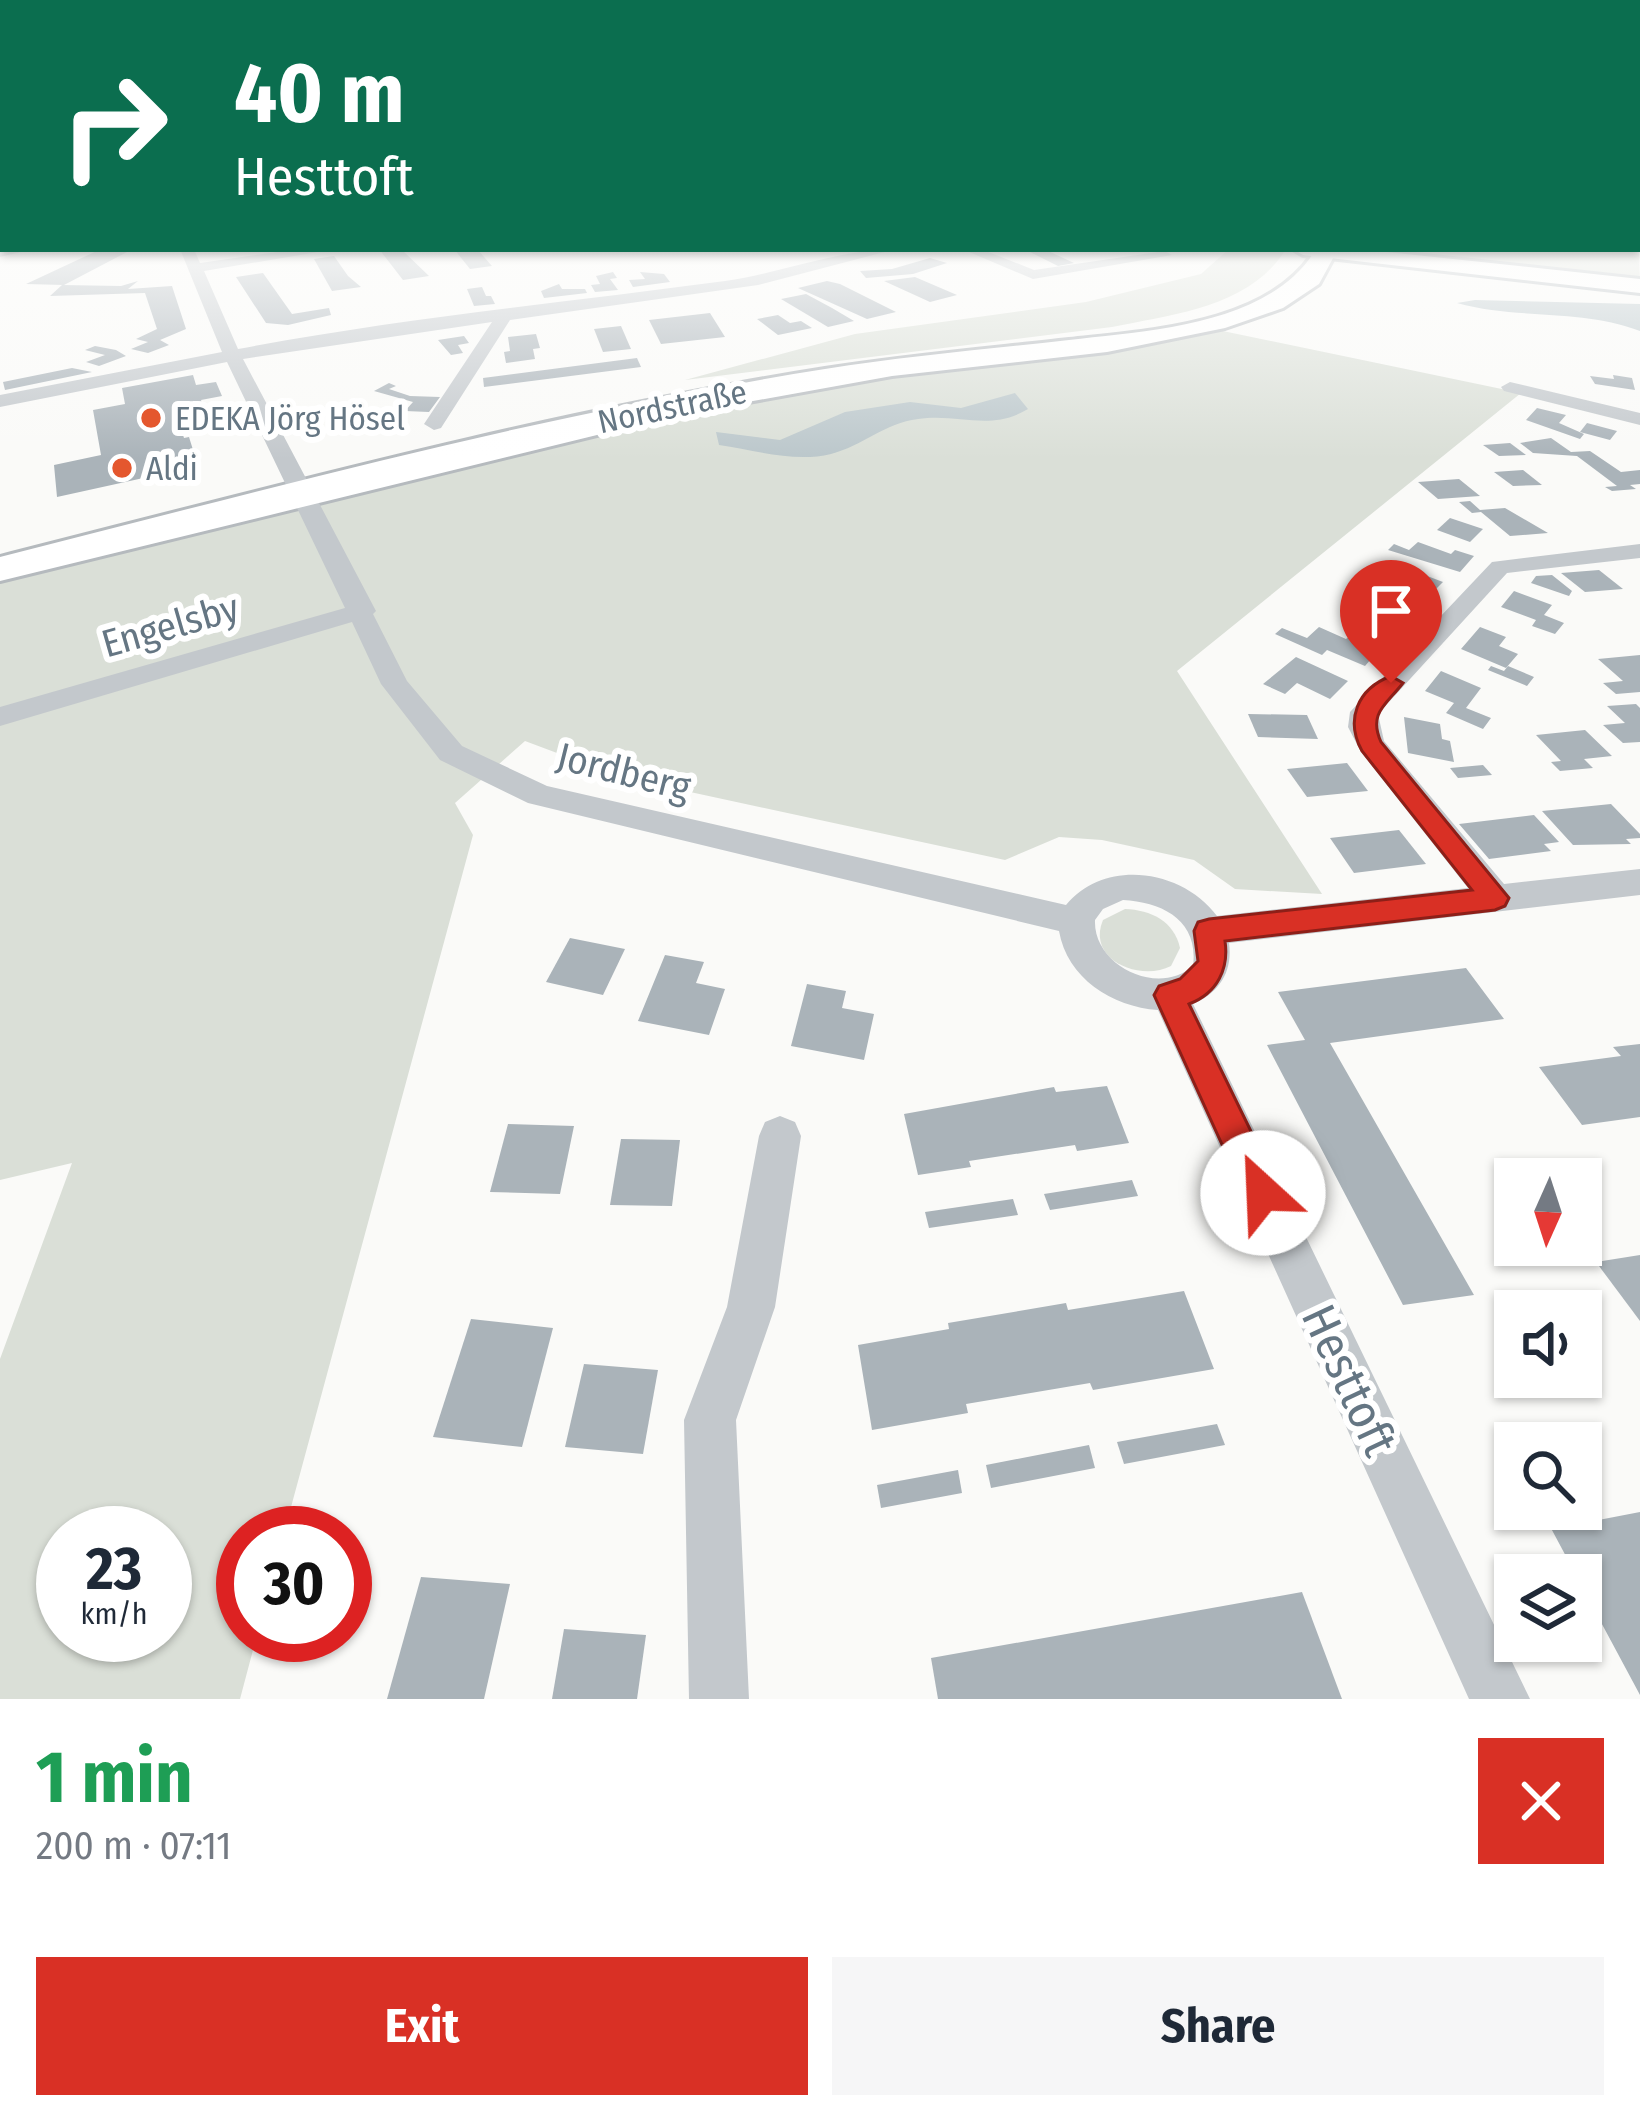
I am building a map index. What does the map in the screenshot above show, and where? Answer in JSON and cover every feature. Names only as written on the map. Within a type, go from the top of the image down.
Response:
[{"type":"main road","name":"Nordstraße","points":[[0,552],[299,486],[702,387],[856,362],[1137,328],[1200,314],[1232,300]]},
{"type":"main road","name":"Nordstraße","points":[[0,569],[299,486]]},
{"type":"street","name":"Jordberg","points":[[208,300],[395,684],[451,754],[539,795],[1076,921]]},
{"type":"street","points":[[0,401],[232,355],[607,300]]},
{"type":"street","points":[[434,424],[506,312]]},
{"type":"street","points":[[1510,387],[1640,419]]},
{"type":"street","points":[[1495,898],[1370,745],[1363,727],[1364,712],[1500,567],[1527,560],[1640,551]]},
{"type":"street","name":"Engelsby","points":[[0,717],[362,611]]},
{"type":"street","points":[[1209,931],[1640,882]]},
{"type":"street","points":[[1140,887],[1180,901],[1209,931],[1213,965],[1190,990],[1145,995],[1100,974],[1076,939],[1076,921],[1087,901],[1101,891],[1140,887]]},
{"type":"street","name":"Hesttoft","points":[[1170,995],[1500,1699]]},
{"type":"street","points":[[719,1699],[710,1420],[751,1307],[780,1136]]},
{"type":"shaded area","points":[[1221,300],[1112,327],[685,380],[855,334],[1086,302]]},
{"type":"shaded area","points":[[1457,303],[1640,304],[1640,331],[1595,319]]},
{"type":"shaded area","points":[[1218,330],[1521,393],[1177,671],[1322,894],[1235,889],[1194,860],[1102,840],[1059,837],[1005,860],[621,777],[525,741],[455,803],[473,835],[291,1506],[216,1506],[216,1662],[250,1662],[240,1699],[0,1699],[0,1359],[72,1163],[0,1180],[0,580],[771,389]]},
{"type":"shaded area","points":[[1015,393],[1028,409],[1014,416],[987,421],[906,421],[817,456],[719,445],[716,432],[780,440],[845,412],[910,402],[961,408]]},
{"type":"shaded area","points":[[1125,909],[1152,915],[1173,931],[1180,948],[1171,966],[1131,969],[1109,956],[1100,934],[1103,920]]},
{"type":"building","points":[[147,300],[177,300],[186,329],[160,340],[169,345],[148,353],[131,349],[148,342],[136,339],[157,329]]},
{"type":"building","points":[[251,300],[282,300],[292,314],[329,308],[331,315],[288,325],[266,323]]},
{"type":"building","points":[[472,300],[495,304],[474,306]]},
{"type":"building","points":[[783,300],[817,300],[854,321],[828,327]]},
{"type":"building","points":[[825,300],[873,300],[896,312],[867,319]]},
{"type":"building","points":[[710,313],[725,337],[661,344],[649,320]]},
{"type":"building","points":[[778,315],[812,328],[778,335],[757,319]]},
{"type":"building","points":[[621,326],[631,349],[603,352],[594,329]]},
{"type":"building","points":[[536,334],[540,348],[533,349],[535,359],[506,363],[508,337]]},
{"type":"building","points":[[464,336],[469,343],[458,345],[463,353],[451,355],[438,340]]},
{"type":"building","points":[[95,346],[126,356],[99,366],[86,362],[105,355],[85,350]]},
{"type":"building","points":[[637,358],[641,367],[484,387],[483,378]]},
{"type":"building","points":[[72,368],[92,372],[5,390],[3,382]]},
{"type":"building","points":[[193,375],[196,385],[216,382],[222,396],[201,400],[211,426],[182,432],[184,438],[189,437],[198,466],[57,497],[54,465],[101,455],[93,410],[125,404],[122,388]]},
{"type":"building","points":[[1613,375],[1632,378],[1635,390],[1595,384],[1590,376],[1614,379]]},
{"type":"building","points":[[389,383],[396,386],[389,389],[410,396],[440,397],[429,412],[405,411],[413,402],[374,391]]},
{"type":"building","points":[[1537,408],[1566,415],[1559,423],[1584,434],[1580,439],[1526,420]]},
{"type":"building","points":[[1587,423],[1617,431],[1610,440],[1580,432]]},
{"type":"building","points":[[1551,438],[1571,452],[1590,451],[1621,472],[1640,470],[1640,484],[1630,485],[1636,489],[1612,491],[1605,487],[1617,486],[1577,456],[1533,453],[1520,443]]},
{"type":"building","points":[[1510,443],[1526,455],[1499,456],[1483,445]]},
{"type":"building","points":[[1523,470],[1542,485],[1513,486],[1494,472]]},
{"type":"building","points":[[1459,479],[1480,496],[1438,499],[1418,482]]},
{"type":"building","points":[[1470,501],[1480,510],[1505,508],[1548,533],[1510,536],[1481,512],[1472,513],[1459,502]]},
{"type":"building","points":[[1450,518],[1483,529],[1470,542],[1437,530]]},
{"type":"building","points":[[1418,542],[1451,554],[1455,550],[1474,556],[1460,572],[1388,550],[1394,544],[1409,550]]},
{"type":"building","points":[[1401,566],[1443,582],[1427,598],[1362,581],[1367,576],[1382,582]]},
{"type":"building","points":[[1599,570],[1623,589],[1585,592],[1561,573]]},
{"type":"building","points":[[1552,575],[1572,591],[1569,596],[1531,583],[1536,576]]},
{"type":"building","points":[[1514,591],[1552,605],[1544,615],[1564,623],[1555,634],[1532,626],[1536,620],[1501,607]]},
{"type":"building","points":[[1372,599],[1411,610],[1408,613],[1414,616],[1398,632],[1342,616],[1347,611],[1355,615]]},
{"type":"building","points":[[1319,627],[1346,639],[1356,631],[1385,643],[1365,666],[1327,650],[1322,655],[1275,634],[1282,628],[1307,638]]},
{"type":"building","points":[[1480,627],[1506,637],[1499,646],[1518,654],[1506,668],[1461,649]]},
{"type":"building","points":[[1640,655],[1640,692],[1616,694],[1603,683],[1623,681],[1598,659]]},
{"type":"building","points":[[1296,657],[1348,681],[1330,699],[1297,683],[1285,694],[1263,684]]},
{"type":"building","points":[[1491,666],[1504,671],[1508,666],[1534,677],[1527,686],[1488,670]]},
{"type":"building","points":[[1441,671],[1481,688],[1466,708],[1491,718],[1483,729],[1446,713],[1454,703],[1425,691]]},
{"type":"building","points":[[1636,704],[1640,742],[1623,743],[1603,725],[1625,723],[1607,706]]},
{"type":"building","points":[[1248,714],[1307,715],[1318,739],[1258,737]]},
{"type":"building","points":[[1404,717],[1440,724],[1454,762],[1408,753]]},
{"type":"building","points":[[1585,730],[1612,756],[1584,759],[1593,768],[1560,771],[1551,762],[1561,761],[1536,735]]},
{"type":"building","points":[[1347,763],[1368,791],[1307,797],[1287,769]]},
{"type":"building","points":[[1483,765],[1492,775],[1458,778],[1450,768]]},
{"type":"building","points":[[1611,804],[1640,834],[1640,838],[1626,839],[1631,844],[1573,845],[1542,811]]},
{"type":"building","points":[[1534,815],[1559,842],[1544,844],[1551,851],[1489,859],[1459,824]]},
{"type":"building","points":[[1399,830],[1426,864],[1354,873],[1330,838]]},
{"type":"building","points":[[570,938],[625,949],[603,995],[546,982]]},
{"type":"building","points":[[665,955],[704,962],[696,983],[725,989],[709,1035],[638,1021]]},
{"type":"building","points":[[1466,968],[1504,1019],[1330,1043],[1474,1295],[1403,1305],[1267,1045],[1305,1040],[1278,992]]},
{"type":"building","points":[[807,984],[846,991],[842,1008],[874,1014],[864,1060],[791,1046]]},
{"type":"building","points":[[1640,1044],[1640,1117],[1582,1125],[1539,1067],[1621,1056],[1613,1047]]},
{"type":"building","points":[[1107,1086],[1129,1143],[1077,1151],[1075,1145],[969,1161],[971,1167],[918,1175],[904,1114],[1054,1087],[1056,1092]]},
{"type":"building","points":[[508,1124],[574,1126],[560,1194],[490,1192]]},
{"type":"building","points":[[621,1139],[680,1140],[672,1206],[610,1205]]},
{"type":"building","points":[[1132,1180],[1138,1196],[1050,1210],[1044,1194]]},
{"type":"building","points":[[1013,1199],[1018,1215],[929,1228],[925,1212]]},
{"type":"building","points":[[1640,1255],[1640,1321],[1599,1266],[1602,1261]]},
{"type":"building","points":[[1184,1291],[1214,1369],[1093,1390],[1090,1383],[966,1404],[968,1413],[872,1430],[858,1345],[949,1329],[948,1323],[1066,1303],[1068,1310]]},
{"type":"building","points":[[471,1319],[553,1328],[522,1447],[433,1437]]},
{"type":"building","points":[[584,1364],[658,1370],[643,1454],[565,1447]]},
{"type":"building","points":[[1217,1424],[1225,1445],[1124,1464],[1117,1442]]},
{"type":"building","points":[[1089,1445],[1095,1468],[991,1488],[986,1465]]},
{"type":"building","points":[[958,1470],[962,1493],[881,1508],[877,1485]]},
{"type":"building","points":[[1640,1512],[1640,1695],[1602,1624],[1602,1554],[1565,1554],[1552,1530],[1602,1530],[1602,1519]]},
{"type":"building","points":[[421,1577],[510,1584],[484,1699],[387,1699]]},
{"type":"building","points":[[1302,1592],[1342,1699],[938,1699],[931,1658]]},
{"type":"building","points":[[564,1629],[646,1635],[637,1699],[552,1699]]},
{"type":"place","name":"EDEKA Jörg Hösel","points":[[151,418]]},
{"type":"place","name":"Aldi","points":[[122,468]]},
{"type":"route","points":[[1263,1193],[1170,995],[1190,990],[1213,965],[1209,931],[1495,898],[1370,745],[1363,727],[1364,712],[1391,683]]}]
